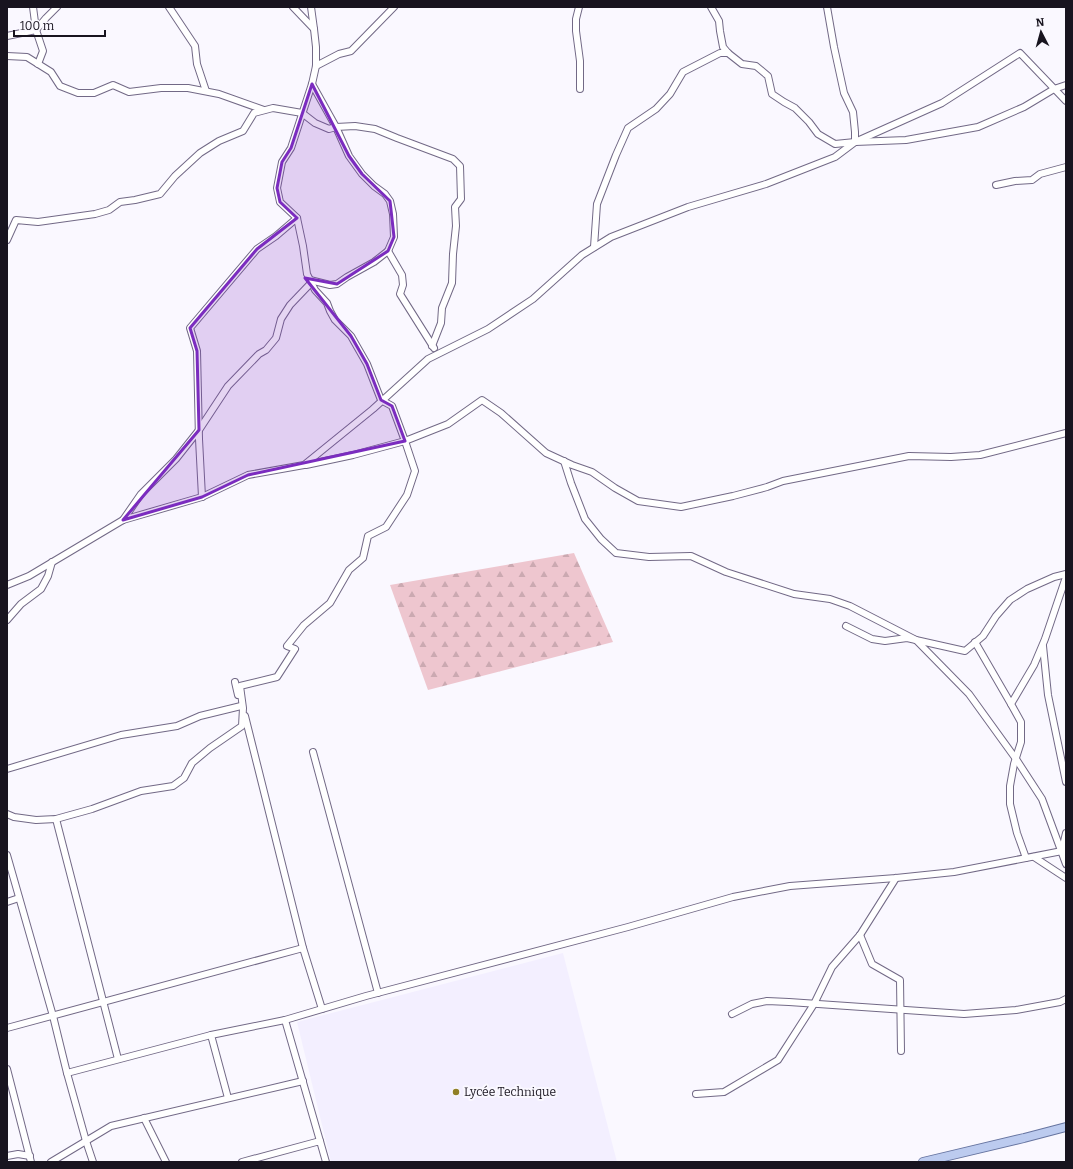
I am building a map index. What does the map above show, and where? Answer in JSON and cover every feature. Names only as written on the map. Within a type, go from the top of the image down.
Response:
[{"type":"main road","points":[[923,1162],[1066,1127]]},
{"type":"street","points":[[33,7],[36,30],[43,51],[38,64]]},
{"type":"street","points":[[7,36],[36,30],[57,7]]},
{"type":"street","points":[[169,7],[195,46],[197,64],[206,92]]},
{"type":"street","points":[[293,7],[314,29]]},
{"type":"street","points":[[7,814],[14,817],[36,820],[56,819],[92,809],[141,791],[172,786],[184,778],[192,762],[242,726],[240,686],[278,677],[295,649],[287,646],[304,625],[330,604],[349,570],[363,558],[368,536],[386,527],[407,495],[415,471],[392,406],[381,400],[367,364],[351,336],[335,320],[327,303],[315,290],[307,274],[303,246],[296,218],[280,202],[277,188],[282,162],[291,148],[312,84],[316,66],[316,46],[311,7]]},
{"type":"street","points":[[316,66],[339,54],[351,50],[394,7]]},
{"type":"street","points":[[579,7],[576,19],[576,31],[580,61],[580,89]]},
{"type":"street","points":[[711,7],[719,21],[723,47],[728,53],[742,64],[756,66],[768,76],[772,94],[795,108],[809,122],[818,134],[835,144],[906,140],[978,127],[1024,107],[1054,89],[1066,85]]},
{"type":"street","points":[[827,7],[844,93],[853,112],[855,132],[854,142]]},
{"type":"street","points":[[594,247],[597,204],[628,128],[656,109],[670,94],[682,72],[720,53],[728,53]]},
{"type":"street","points":[[304,465],[373,409],[381,400],[428,359],[488,329],[534,299],[582,255],[611,237],[688,206],[766,184],[835,157],[854,142],[942,103],[1020,53],[1066,101]]},
{"type":"street","points":[[7,56],[27,57],[51,72],[60,86],[78,93],[94,93],[114,86],[129,92],[161,88],[188,88],[219,94],[265,110]]},
{"type":"street","points":[[311,281],[330,285],[337,284],[346,277],[374,262],[388,251],[394,237],[390,201],[362,174],[350,156],[312,84]]},
{"type":"street","points":[[7,240],[16,220],[38,222],[95,214],[109,210],[120,202],[160,194],[175,176],[200,153],[219,140],[243,131],[254,113],[273,108],[302,113],[315,123],[329,129],[336,127],[356,126],[375,129],[453,159],[460,166],[461,199],[455,207],[456,226],[452,283],[442,308],[441,323],[432,346]]},
{"type":"street","points":[[996,185],[1015,181],[1032,180],[1040,174],[1066,167]]},
{"type":"street","points":[[202,497],[197,351],[190,328],[257,249],[276,236],[296,218]]},
{"type":"street","points":[[388,251],[402,275],[403,285],[400,294],[438,354]]},
{"type":"street","points":[[123,520],[141,494],[176,459],[199,430],[228,386],[259,354],[266,350],[276,338],[281,319],[290,305],[311,281]]},
{"type":"street","points":[[7,585],[29,576],[123,520],[202,497],[248,475],[353,455],[405,441],[448,424],[482,400],[501,413],[546,453],[592,472],[615,488],[638,501],[681,507],[747,493],[783,481],[909,456],[951,457],[980,455],[1066,433]]},
{"type":"street","points":[[564,461],[585,519],[601,539],[616,553],[649,557],[691,556],[726,572],[794,594],[830,600],[850,606],[916,640],[969,694],[1016,759],[1042,798],[1064,852],[1066,864]]},
{"type":"street","points":[[7,620],[21,604],[41,589],[48,576],[52,562]]},
{"type":"street","points":[[846,626],[872,639],[885,641],[907,638],[965,651],[983,636],[996,616],[1010,600],[1027,589],[1054,577],[1066,574]]},
{"type":"street","points":[[1011,704],[1034,665],[1066,577]]},
{"type":"street","points":[[975,642],[1021,722],[1021,742],[1010,786],[1010,804],[1017,833],[1026,858]]},
{"type":"street","points":[[1042,645],[1048,695],[1066,782]]},
{"type":"street","points":[[235,682],[303,948],[322,1009]]},
{"type":"street","points":[[7,769],[121,735],[177,726],[200,716],[242,707]]},
{"type":"street","points":[[312,752],[378,993]]},
{"type":"street","points":[[56,819],[102,1002],[118,1059]]},
{"type":"street","points":[[1064,852],[1066,833]]},
{"type":"street","points":[[67,1073],[211,1035],[285,1020],[378,993],[628,927],[733,897],[790,886],[954,872],[1064,852]]},
{"type":"street","points":[[7,855],[93,1162]]},
{"type":"street","points":[[1034,857],[1066,878]]},
{"type":"street","points":[[696,1094],[724,1092],[778,1060],[814,1004],[832,967],[860,935],[896,878]]},
{"type":"street","points":[[7,902],[19,898]]},
{"type":"street","points":[[860,935],[872,964],[900,980],[901,1051]]},
{"type":"street","points":[[7,1028],[303,948]]},
{"type":"street","points":[[732,1014],[752,1004],[767,1001],[964,1014],[1016,1010],[1066,1000]]},
{"type":"street","points":[[285,1020],[326,1162]]},
{"type":"street","points":[[211,1035],[228,1098]]},
{"type":"street","points":[[7,1069],[10,1094],[31,1159]]},
{"type":"street","points":[[51,1162],[111,1126],[303,1081]]},
{"type":"street","points":[[144,1118],[166,1162]]},
{"type":"street","points":[[242,1162],[320,1141]]},
{"type":"street","points":[[7,1156],[18,1154],[31,1159]]},
{"type":"highlighted area","points":[[312,84],[349,156],[362,174],[390,201],[394,237],[388,251],[337,284],[305,278],[351,336],[367,364],[381,400],[392,406],[405,441],[248,475],[202,497],[123,520],[199,430],[197,351],[190,328],[257,249],[297,218],[280,202],[277,188],[282,162],[291,148]]},
{"type":"shaded area","name":"Lycée Technique","points":[[563,953],[617,1162],[331,1162],[297,1022]]},
{"type":"green space","points":[[574,553],[613,642],[428,690],[390,585]]},
{"type":"place","name":"Lycée Technique","points":[[456,1092]]}]
